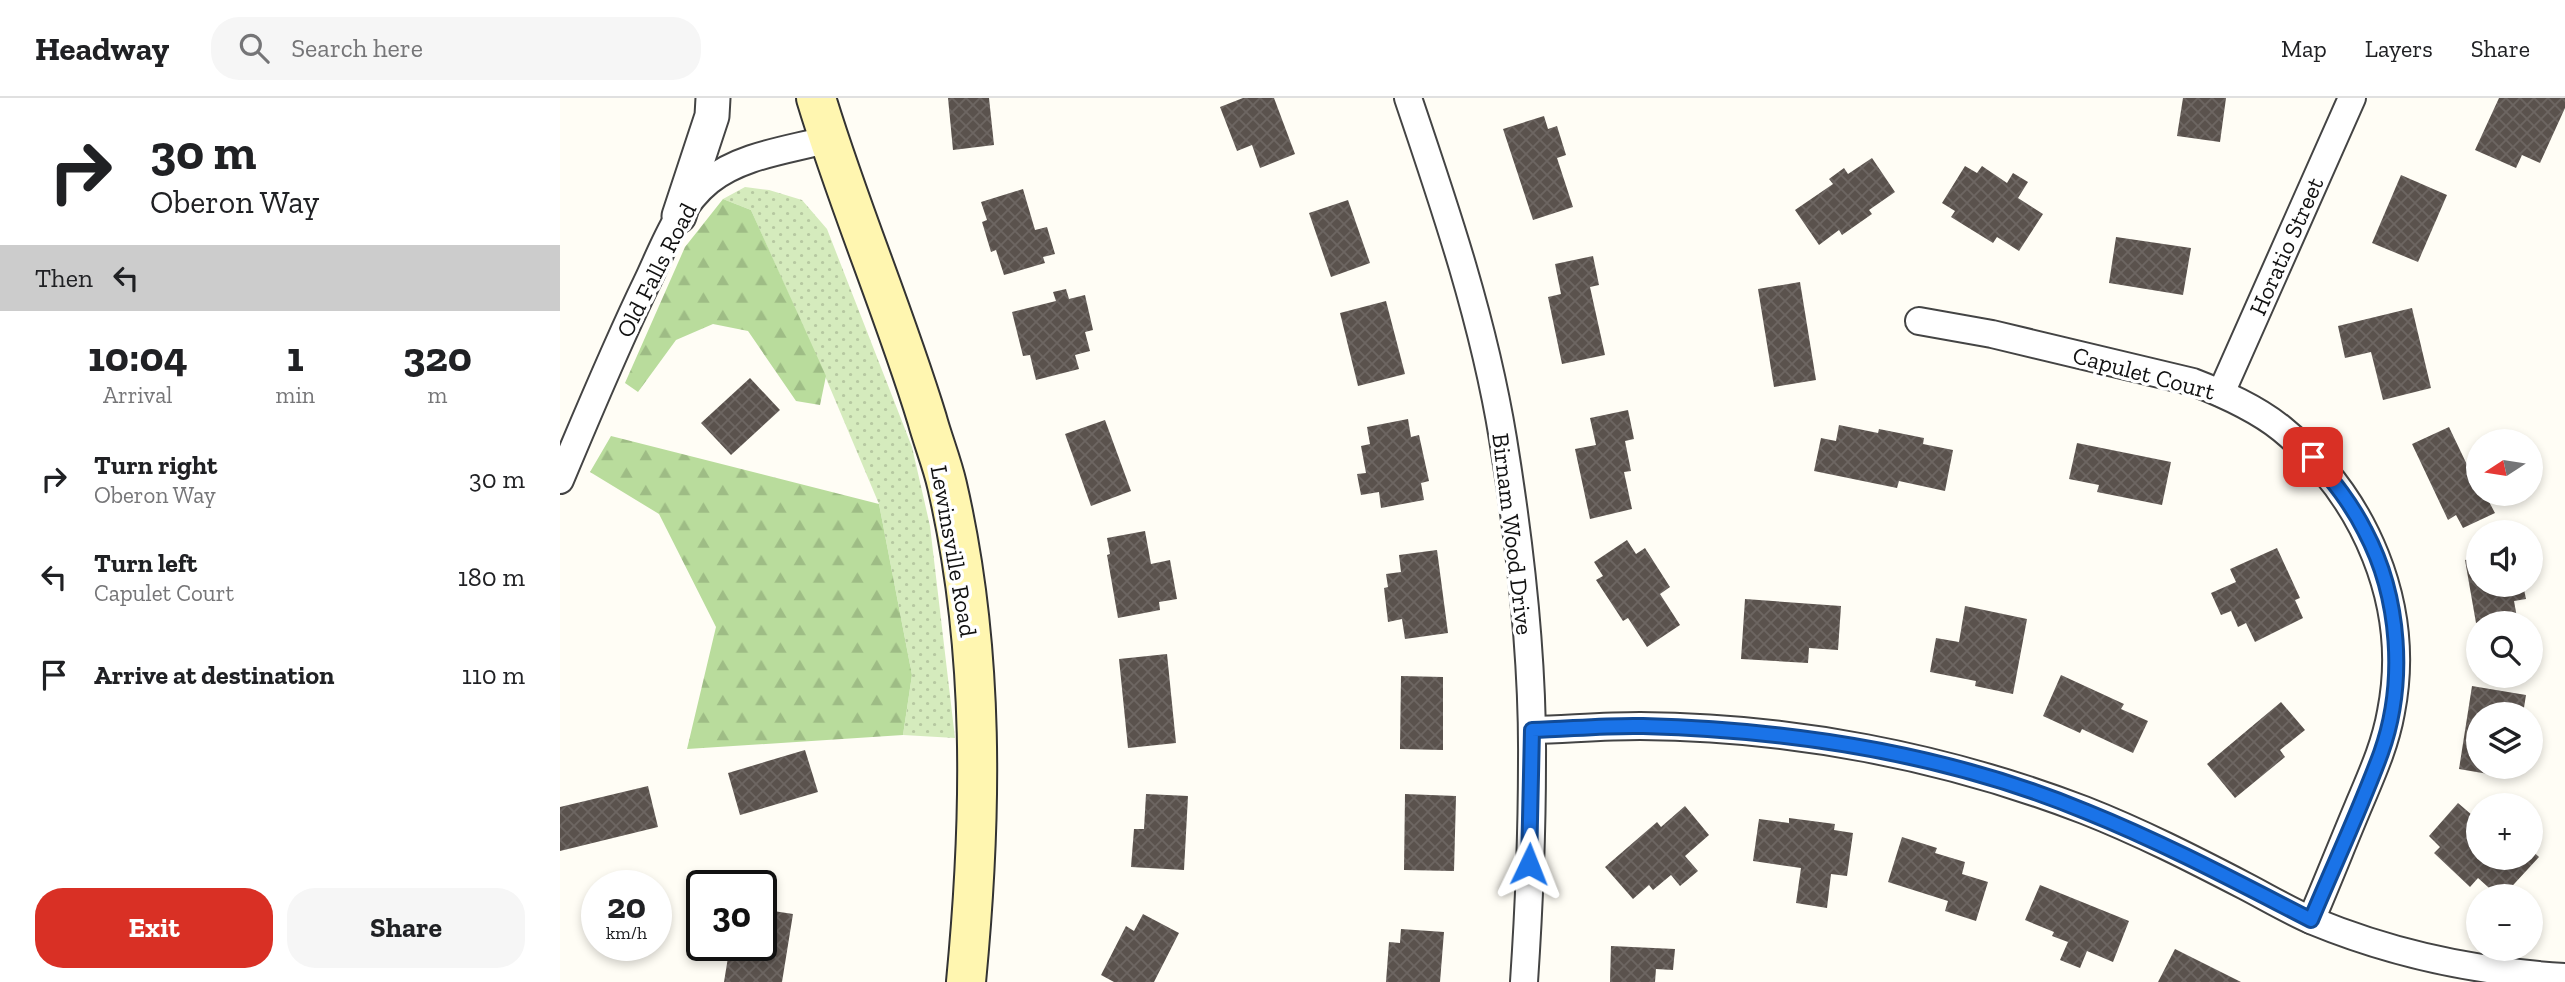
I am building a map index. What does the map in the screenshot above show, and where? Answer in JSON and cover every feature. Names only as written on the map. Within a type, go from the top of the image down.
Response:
[{"type":"main road","name":"Lewinsville Road","points":[[816,98],[828,139],[912,374],[947,485],[964,585],[975,686],[978,782],[975,881],[966,982]]},
{"type":"street","points":[[679,216],[712,116],[713,98]]},
{"type":"street","name":"Birnam Wood Drive","points":[[1408,98],[1449,218],[1478,320],[1502,437],[1517,537],[1532,730],[1524,982]]},
{"type":"street","name":"Horatio Street","points":[[2221,393],[2352,98]]},
{"type":"street","name":"Old Falls Road","points":[[563,463],[679,216],[697,191],[711,179],[739,163],[828,139]]},
{"type":"street","name":"Capulet Court","points":[[1919,321],[1992,334],[2193,382],[2221,393],[2280,428],[2313,457],[2343,494],[2366,531],[2383,573],[2394,625],[2396,669],[2392,711],[2381,751],[2311,920]]},
{"type":"street","points":[[1532,730],[1640,726],[1734,730],[1824,741],[1900,755],[1993,779],[2085,810],[2171,848],[2311,920],[2372,943],[2447,962],[2522,975],[2565,977]]},
{"type":"green space","points":[[745,187],[769,190],[802,200],[827,229],[912,447],[930,526],[955,738],[903,735],[912,675],[879,504],[751,210],[723,199]]},
{"type":"green space","points":[[723,199],[751,210],[826,376],[820,405],[796,401],[748,331],[713,324],[676,340],[638,392],[625,383],[685,247]]},
{"type":"green space","points":[[611,436],[879,504],[912,675],[903,735],[687,749],[716,627],[659,514],[590,472]]},
{"type":"building","points":[[948,98],[989,98],[994,145],[953,150]]},
{"type":"building","points":[[1243,98],[1274,98],[1295,154],[1260,168],[1252,145],[1237,151],[1220,107]]},
{"type":"building","points":[[2183,98],[2226,98],[2220,142],[2177,136]]},
{"type":"building","points":[[2499,98],[2565,98],[2565,108],[2540,163],[2522,155],[2516,168],[2475,150]]},
{"type":"building","points":[[1544,116],[1548,129],[1557,126],[1566,155],[1557,158],[1573,207],[1533,220],[1503,129]]},
{"type":"building","points":[[1872,158],[1895,192],[1869,210],[1872,214],[1842,235],[1839,230],[1819,245],[1795,210],[1833,184],[1829,179],[1844,168],[1848,174]]},
{"type":"building","points":[[1965,166],[1977,173],[1982,166],[2007,183],[2013,173],[2028,182],[2018,198],[2043,214],[2019,251],[1997,237],[1993,243],[1951,217],[1955,211],[1942,203]]},
{"type":"building","points":[[2401,175],[2447,195],[2418,262],[2372,243]]},
{"type":"building","points":[[1023,189],[1035,230],[1047,227],[1055,254],[1043,257],[1045,263],[1004,275],[996,250],[991,252],[982,222],[987,220],[981,202]]},
{"type":"building","points":[[1348,200],[1370,263],[1331,277],[1309,213]]},
{"type":"building","points":[[2116,237],[2191,248],[2183,295],[2109,283]]},
{"type":"building","points":[[1593,256],[1599,285],[1590,287],[1605,355],[1562,364],[1548,297],[1561,294],[1555,264]]},
{"type":"building","points":[[1800,282],[1816,380],[1774,387],[1758,289]]},
{"type":"building","points":[[1066,289],[1069,299],[1085,295],[1093,330],[1085,332],[1090,351],[1075,355],[1079,369],[1036,380],[1030,355],[1023,356],[1012,312],[1056,301],[1053,292]]},
{"type":"building","points":[[1386,301],[1405,374],[1358,386],[1340,313]]},
{"type":"building","points":[[2412,308],[2431,388],[2383,400],[2371,352],[2345,358],[2338,326]]},
{"type":"building","points":[[750,378],[780,410],[731,455],[701,423]]},
{"type":"building","points":[[1628,410],[1634,439],[1625,441],[1631,471],[1624,472],[1632,509],[1590,519],[1575,449],[1596,445],[1590,418]]},
{"type":"building","points":[[1408,419],[1411,437],[1419,435],[1429,481],[1421,483],[1424,500],[1381,508],[1379,492],[1361,495],[1357,474],[1366,473],[1361,446],[1370,444],[1367,427]]},
{"type":"building","points":[[1105,420],[1131,491],[1091,506],[1065,434]]},
{"type":"building","points":[[1839,425],[1924,438],[1923,444],[1953,450],[1945,491],[1899,481],[1897,488],[1814,471],[1821,438],[1836,441]]},
{"type":"building","points":[[2449,427],[2466,463],[2466,506],[2491,506],[2495,513],[2480,520],[2466,520],[2466,527],[2463,528],[2456,515],[2448,520],[2412,444]]},
{"type":"building","points":[[2077,443],[2171,462],[2162,505],[2097,492],[2099,485],[2069,479]]},
{"type":"building","points":[[1145,531],[1151,564],[1170,560],[1177,599],[1159,602],[1160,610],[1118,618],[1107,555],[1110,554],[1107,538]]},
{"type":"building","points":[[1627,540],[1636,554],[1645,548],[1670,587],[1660,594],[1680,625],[1647,647],[1628,618],[1623,621],[1596,580],[1603,576],[1594,562]]},
{"type":"building","points":[[2277,548],[2300,598],[2295,600],[2303,618],[2255,642],[2246,623],[2238,627],[2231,611],[2221,615],[2211,593],[2236,582],[2230,569]]},
{"type":"building","points":[[1437,550],[1448,633],[1405,639],[1402,619],[1388,622],[1384,588],[1388,587],[1386,574],[1401,572],[1399,555]]},
{"type":"building","points":[[2471,597],[2526,597],[2514,601],[2516,611],[2474,611]]},
{"type":"building","points":[[1745,599],[1841,606],[1838,650],[1809,648],[1808,663],[1741,659]]},
{"type":"building","points":[[1965,606],[2027,619],[2013,694],[1975,686],[1976,681],[1930,672],[1936,638],[1959,642]]},
{"type":"building","points":[[1167,654],[1176,743],[1128,748],[1119,659]]},
{"type":"building","points":[[2061,675],[2124,704],[2121,709],[2148,721],[2133,753],[2082,729],[2080,733],[2043,716]]},
{"type":"building","points":[[1401,676],[1443,677],[1443,750],[1400,749]]},
{"type":"building","points":[[2472,688],[2526,695],[2525,702],[2469,702]]},
{"type":"building","points":[[2281,702],[2305,730],[2280,750],[2285,757],[2235,798],[2207,764]]},
{"type":"building","points":[[2466,724],[2466,770],[2459,769]]},
{"type":"building","points":[[805,750],[818,792],[740,815],[728,773]]},
{"type":"building","points":[[648,786],[658,827],[560,851],[560,807]]},
{"type":"building","points":[[1146,794],[1188,796],[1184,870],[1131,867],[1134,829],[1144,829]]},
{"type":"building","points":[[1405,794],[1456,796],[1454,871],[1404,870]]},
{"type":"building","points":[[2458,803],[2466,810],[2466,870],[2527,870],[2514,884],[2485,884],[2478,878],[2473,884],[2467,884],[2434,853],[2440,847],[2429,836]]},
{"type":"building","points":[[1685,806],[1709,835],[1685,856],[1698,871],[1680,886],[1671,875],[1653,890],[1649,885],[1633,899],[1605,867],[1657,822],[1661,827]]},
{"type":"building","points":[[1789,818],[1835,824],[1834,830],[1853,833],[1847,876],[1831,874],[1827,908],[1796,903],[1801,868],[1753,861],[1759,819],[1789,823]]},
{"type":"building","points":[[1902,837],[1937,848],[1935,853],[1965,862],[1962,874],[1988,882],[1976,921],[1945,911],[1948,901],[1888,882]]},
{"type":"building","points":[[2040,885],[2129,921],[2113,962],[2087,951],[2080,968],[2060,960],[2068,942],[2052,936],[2054,932],[2025,920]]},
{"type":"building","points":[[777,912],[793,914],[782,982],[724,982],[727,961],[777,961]]},
{"type":"building","points":[[1143,914],[1179,933],[1154,982],[1114,982],[1101,975],[1126,926],[1134,931]]},
{"type":"building","points":[[1401,929],[1444,932],[1440,982],[1386,982],[1389,942],[1400,943]]},
{"type":"building","points":[[1611,946],[1675,949],[1673,970],[1656,969],[1655,982],[1610,982]]},
{"type":"building","points":[[2175,949],[2241,982],[2158,982]]},
{"type":"route","points":[[1529,864],[1532,730],[1640,726],[1734,730],[1824,741],[1900,755],[1993,779],[2085,810],[2171,848],[2311,920],[2381,751],[2392,711],[2396,669],[2394,625],[2383,573],[2366,531],[2343,494],[2313,457]]}]
